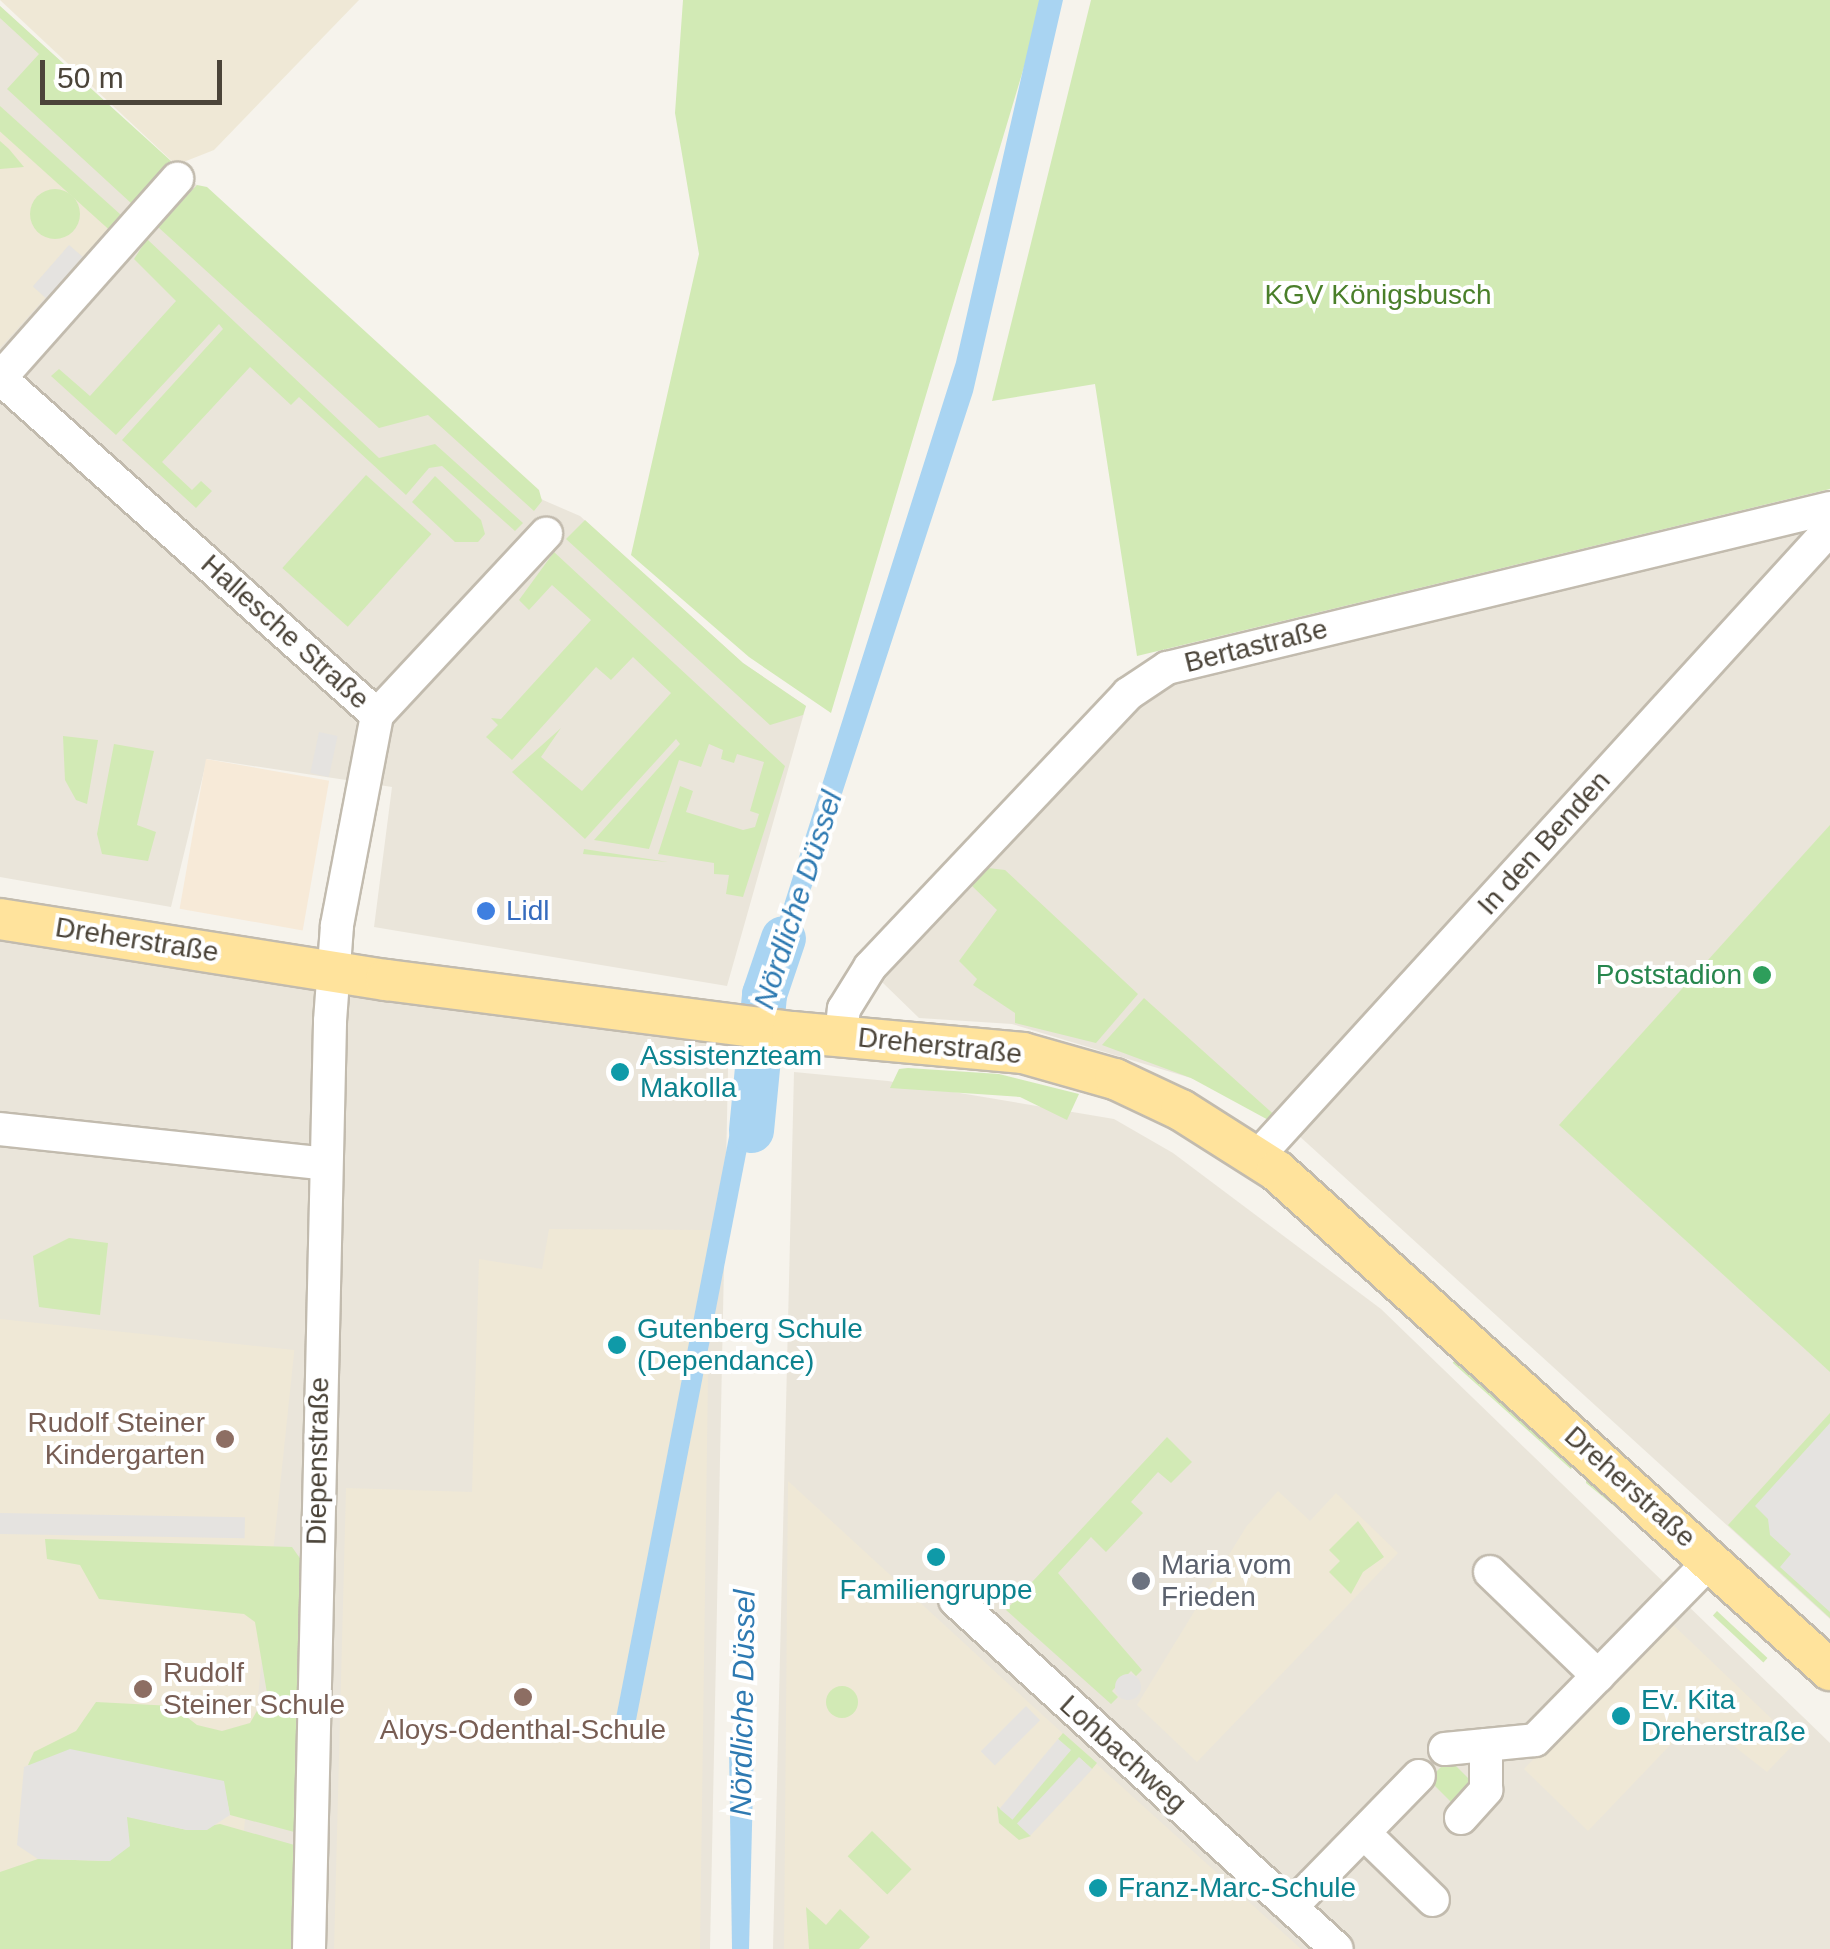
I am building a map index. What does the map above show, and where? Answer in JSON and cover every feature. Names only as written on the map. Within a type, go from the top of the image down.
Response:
[{"type":"main road","name":"Dreherstraße","points":[[0,919],[334,972],[792,1032],[1064,1062],[1147,1093],[1258,1156],[1830,1670]]},
{"type":"street","points":[[1,377],[178,179]]},
{"type":"street","name":"Hallesche Straße","points":[[1,377],[377,715],[334,972]]},
{"type":"street","name":"Bertastraße","points":[[841,1036],[850,996],[876,960],[1128,694],[1167,668],[1830,508]]},
{"type":"street","name":"In den Benden","points":[[1258,1156],[1830,529]]},
{"type":"street","points":[[377,715],[546,534]]},
{"type":"street","name":"Diepenstraße","points":[[310,1949],[326,1164],[334,972]]},
{"type":"street","points":[[0,1129],[326,1164]]},
{"type":"street","name":"Dreherstraße","points":[[1445,1750],[1536,1740],[1711,1560]]},
{"type":"street","points":[[1490,1572],[1598,1676]]},
{"type":"street","name":"Lohbachweg","points":[[955,1600],[1337,1949]]},
{"type":"street","points":[[1461,1818],[1486,1790],[1486,1745]]},
{"type":"street","points":[[1290,1907],[1419,1776]]},
{"type":"street","points":[[1364,1832],[1432,1900]]},
{"type":"shaded area","points":[[0,0],[359,0],[214,150],[176,165]]},
{"type":"shaded area","points":[[0,6],[543,500],[580,516],[743,663],[806,706],[727,986],[374,927],[392,787],[207,759],[171,907],[0,877]]},
{"type":"shaded area","points":[[0,125],[111,226],[83,257],[69,246],[33,286],[45,298],[0,348]]},
{"type":"shaded area","points":[[69,245],[83,257],[47,298],[33,287]]},
{"type":"shaded area","points":[[1830,516],[1830,1619],[1286,1124],[1204,1082],[1012,1024],[919,1018],[882,982],[1132,703],[1169,676]]},
{"type":"shaded area","points":[[319,732],[338,736],[329,777],[310,773]]},
{"type":"shaded area","points":[[206,759],[329,781],[303,930],[180,909]]},
{"type":"shaded area","points":[[0,934],[697,1026],[728,1069],[710,1949],[305,1949],[0,1879]]},
{"type":"shaded area","points":[[794,1072],[888,1081],[1114,1119],[1173,1153],[1381,1309],[1830,1743],[1830,1949],[773,1949]]},
{"type":"shaded area","name":"Aloys-Odenthal-Schule","points":[[549,1229],[710,1230],[700,1949],[334,1949],[346,1488],[472,1492],[479,1259],[542,1269]]},
{"type":"shaded area","name":"Rudolf Steiner Schule","points":[[0,1319],[294,1350],[236,1907],[0,1882]]},
{"type":"shaded area","points":[[1830,1423],[1830,1612],[1780,1567],[1791,1554],[1770,1535],[1768,1519],[1755,1506]]},
{"type":"shaded area","points":[[788,1481],[1026,1700],[1301,1949],[784,1949]]},
{"type":"shaded area","points":[[1278,1491],[1310,1521],[1336,1493],[1398,1553],[1197,1762],[1137,1705],[1246,1527]]},
{"type":"shaded area","points":[[0,1513],[245,1517],[245,1538],[0,1534]]},
{"type":"shaded area","points":[[1667,1619],[1796,1742],[1767,1772],[1697,1717],[1588,1831],[1524,1769]]},
{"type":"shaded area","points":[[1128,1674],[1137,1678],[1141,1687],[1137,1696],[1128,1700],[1119,1696],[1115,1687],[1119,1678]]},
{"type":"shaded area","points":[[1026,1706],[1040,1720],[995,1765],[981,1751]]},
{"type":"shaded area","points":[[1058,1739],[1071,1750],[1013,1820],[1000,1809]]},
{"type":"shaded area","points":[[70,1749],[224,1781],[230,1815],[207,1830],[187,1830],[127,1817],[130,1846],[110,1861],[38,1859],[17,1845],[24,1767]]},
{"type":"shaded area","points":[[1079,1757],[1092,1769],[1030,1836],[1017,1824]]},
{"type":"green space","points":[[683,0],[1044,0],[831,713],[749,657],[631,555],[699,254],[675,113]]},
{"type":"green space","name":"KGV Königsbusch","points":[[1091,0],[1830,0],[1830,489],[1137,656],[1095,384],[992,401]]},
{"type":"green space","points":[[0,6],[171,161],[132,204],[7,89],[39,54],[0,18]]},
{"type":"green space","points":[[0,106],[122,216],[109,230],[0,132]]},
{"type":"green space","points":[[0,141],[9,149],[24,167],[0,169]]},
{"type":"green space","points":[[197,185],[207,187],[539,490],[542,501],[534,511],[428,415],[379,428],[158,227]]},
{"type":"green space","points":[[55,189],[73,196],[80,214],[73,232],[55,239],[37,232],[30,214],[37,196]]},
{"type":"green space","points":[[147,239],[379,458],[435,444],[523,523],[515,531],[442,466],[429,468],[406,495],[299,397],[291,405],[250,367],[162,462],[192,490],[201,481],[212,491],[196,508],[122,440],[223,329],[219,324],[116,435],[51,376],[59,369],[90,396],[176,301],[134,259]]},
{"type":"green space","points":[[366,475],[431,534],[348,627],[282,568]]},
{"type":"green space","points":[[435,476],[481,520],[485,534],[478,542],[455,542],[412,502]]},
{"type":"green space","points":[[585,520],[743,663],[806,706],[803,715],[770,725],[566,539]]},
{"type":"green space","points":[[554,552],[785,766],[743,897],[726,894],[729,875],[714,874],[714,863],[658,854],[680,786],[693,791],[686,812],[743,830],[755,827],[759,814],[750,811],[764,762],[737,754],[734,763],[721,759],[723,750],[709,744],[701,767],[679,760],[649,849],[594,840],[680,744],[676,739],[585,839],[512,772],[561,728],[541,757],[582,791],[671,693],[633,657],[611,680],[596,667],[512,760],[486,737],[498,725],[491,718],[501,719],[591,620],[552,585],[529,610],[519,600]]},
{"type":"green space","points":[[63,736],[98,740],[87,804],[76,800],[65,780]]},
{"type":"green space","points":[[114,744],[154,751],[137,825],[156,832],[148,861],[102,854],[97,834]]},
{"type":"green space","name":"Poststadion","points":[[1830,825],[1830,1372],[1559,1125]]},
{"type":"green space","points":[[584,849],[668,862],[583,854]]},
{"type":"green space","points":[[988,868],[1005,870],[1138,994],[1096,1043],[1015,1023],[1015,1013],[973,985],[977,979],[959,961],[997,910],[972,886]]},
{"type":"green space","points":[[1144,998],[1279,1119],[1274,1123],[1191,1078],[1102,1045]]},
{"type":"green space","points":[[899,1069],[999,1074],[1079,1094],[1067,1120],[1020,1097],[890,1088]]},
{"type":"green space","points":[[69,1238],[108,1243],[100,1315],[39,1307],[33,1256]]},
{"type":"green space","points":[[1456,1359],[1574,1465],[1571,1469],[1453,1363]]},
{"type":"green space","points":[[1830,1413],[1830,1618],[1728,1525]]},
{"type":"green space","points":[[1167,1437],[1192,1462],[1171,1483],[1158,1472],[1131,1502],[1143,1513],[1106,1552],[1091,1537],[1058,1573],[1142,1670],[1136,1676],[1131,1671],[1112,1691],[1118,1697],[1111,1704],[1006,1610]]},
{"type":"green space","points":[[1586,1476],[1664,1544],[1663,1546],[1586,1483]]},
{"type":"green space","points":[[1358,1521],[1384,1557],[1363,1572],[1351,1594],[1329,1572],[1340,1561],[1329,1550]]},
{"type":"green space","points":[[45,1539],[292,1547],[304,1564],[298,1833],[230,1815],[223,1781],[28,1765],[34,1752],[76,1731],[96,1702],[173,1706],[197,1725],[222,1731],[250,1723],[267,1693],[255,1622],[244,1614],[99,1599],[80,1565],[47,1559]]},
{"type":"green space","points":[[1717,1611],[1767,1658],[1763,1662],[1713,1615]]},
{"type":"green space","points":[[842,1686],[853,1691],[858,1702],[853,1713],[842,1718],[831,1713],[826,1702],[831,1691]]},
{"type":"green space","points":[[1063,1733],[1097,1763],[1092,1769],[1080,1758],[1019,1825],[1031,1836],[1019,1840],[999,1823],[997,1806],[1010,1817],[1070,1751],[1058,1739]]},
{"type":"green space","points":[[1449,1759],[1477,1787],[1457,1808],[1428,1780]]},
{"type":"green space","points":[[126,1816],[187,1830],[220,1824],[298,1846],[297,1949],[0,1949],[0,1872],[38,1859],[110,1861]]},
{"type":"green space","points":[[872,1831],[912,1869],[887,1894],[848,1856]]},
{"type":"green space","points":[[806,1907],[826,1925],[840,1909],[870,1937],[859,1949],[809,1949]]},
{"type":"water","points":[[1039,0],[1063,0],[973,392],[776,996],[756,993],[956,362]]},
{"type":"water","points":[[742,1070],[762,1074],[635,1724],[616,1720]]},
{"type":"water","points":[[729,1744],[754,1745],[749,1949],[732,1949]]},
{"type":"waterway","name":"Nördliche Düssel","points":[[751,1130],[764,994],[783,938]]},
{"type":"place","name":"Lidl","points":[[486,911]]},
{"type":"place","name":"Poststadion","points":[[1762,975]]},
{"type":"place","name":"Assistenzteam Makolla","points":[[620,1072]]},
{"type":"place","name":"Gutenberg Schule (Dependance)","points":[[617,1345]]},
{"type":"place","name":"Rudolf Steiner Kindergarten","points":[[225,1439]]},
{"type":"place","name":"Familiengruppe","points":[[936,1557]]},
{"type":"place","name":"Maria vom Frieden","points":[[1141,1581]]},
{"type":"place","name":"Rudolf Steiner Schule","points":[[143,1689]]},
{"type":"place","name":"Aloys-Odenthal-Schule","points":[[523,1697]]},
{"type":"place","name":"Ev. Kita Dreherstraße","points":[[1621,1716]]},
{"type":"place","name":"Franz-Marc-Schule","points":[[1098,1888]]}]
